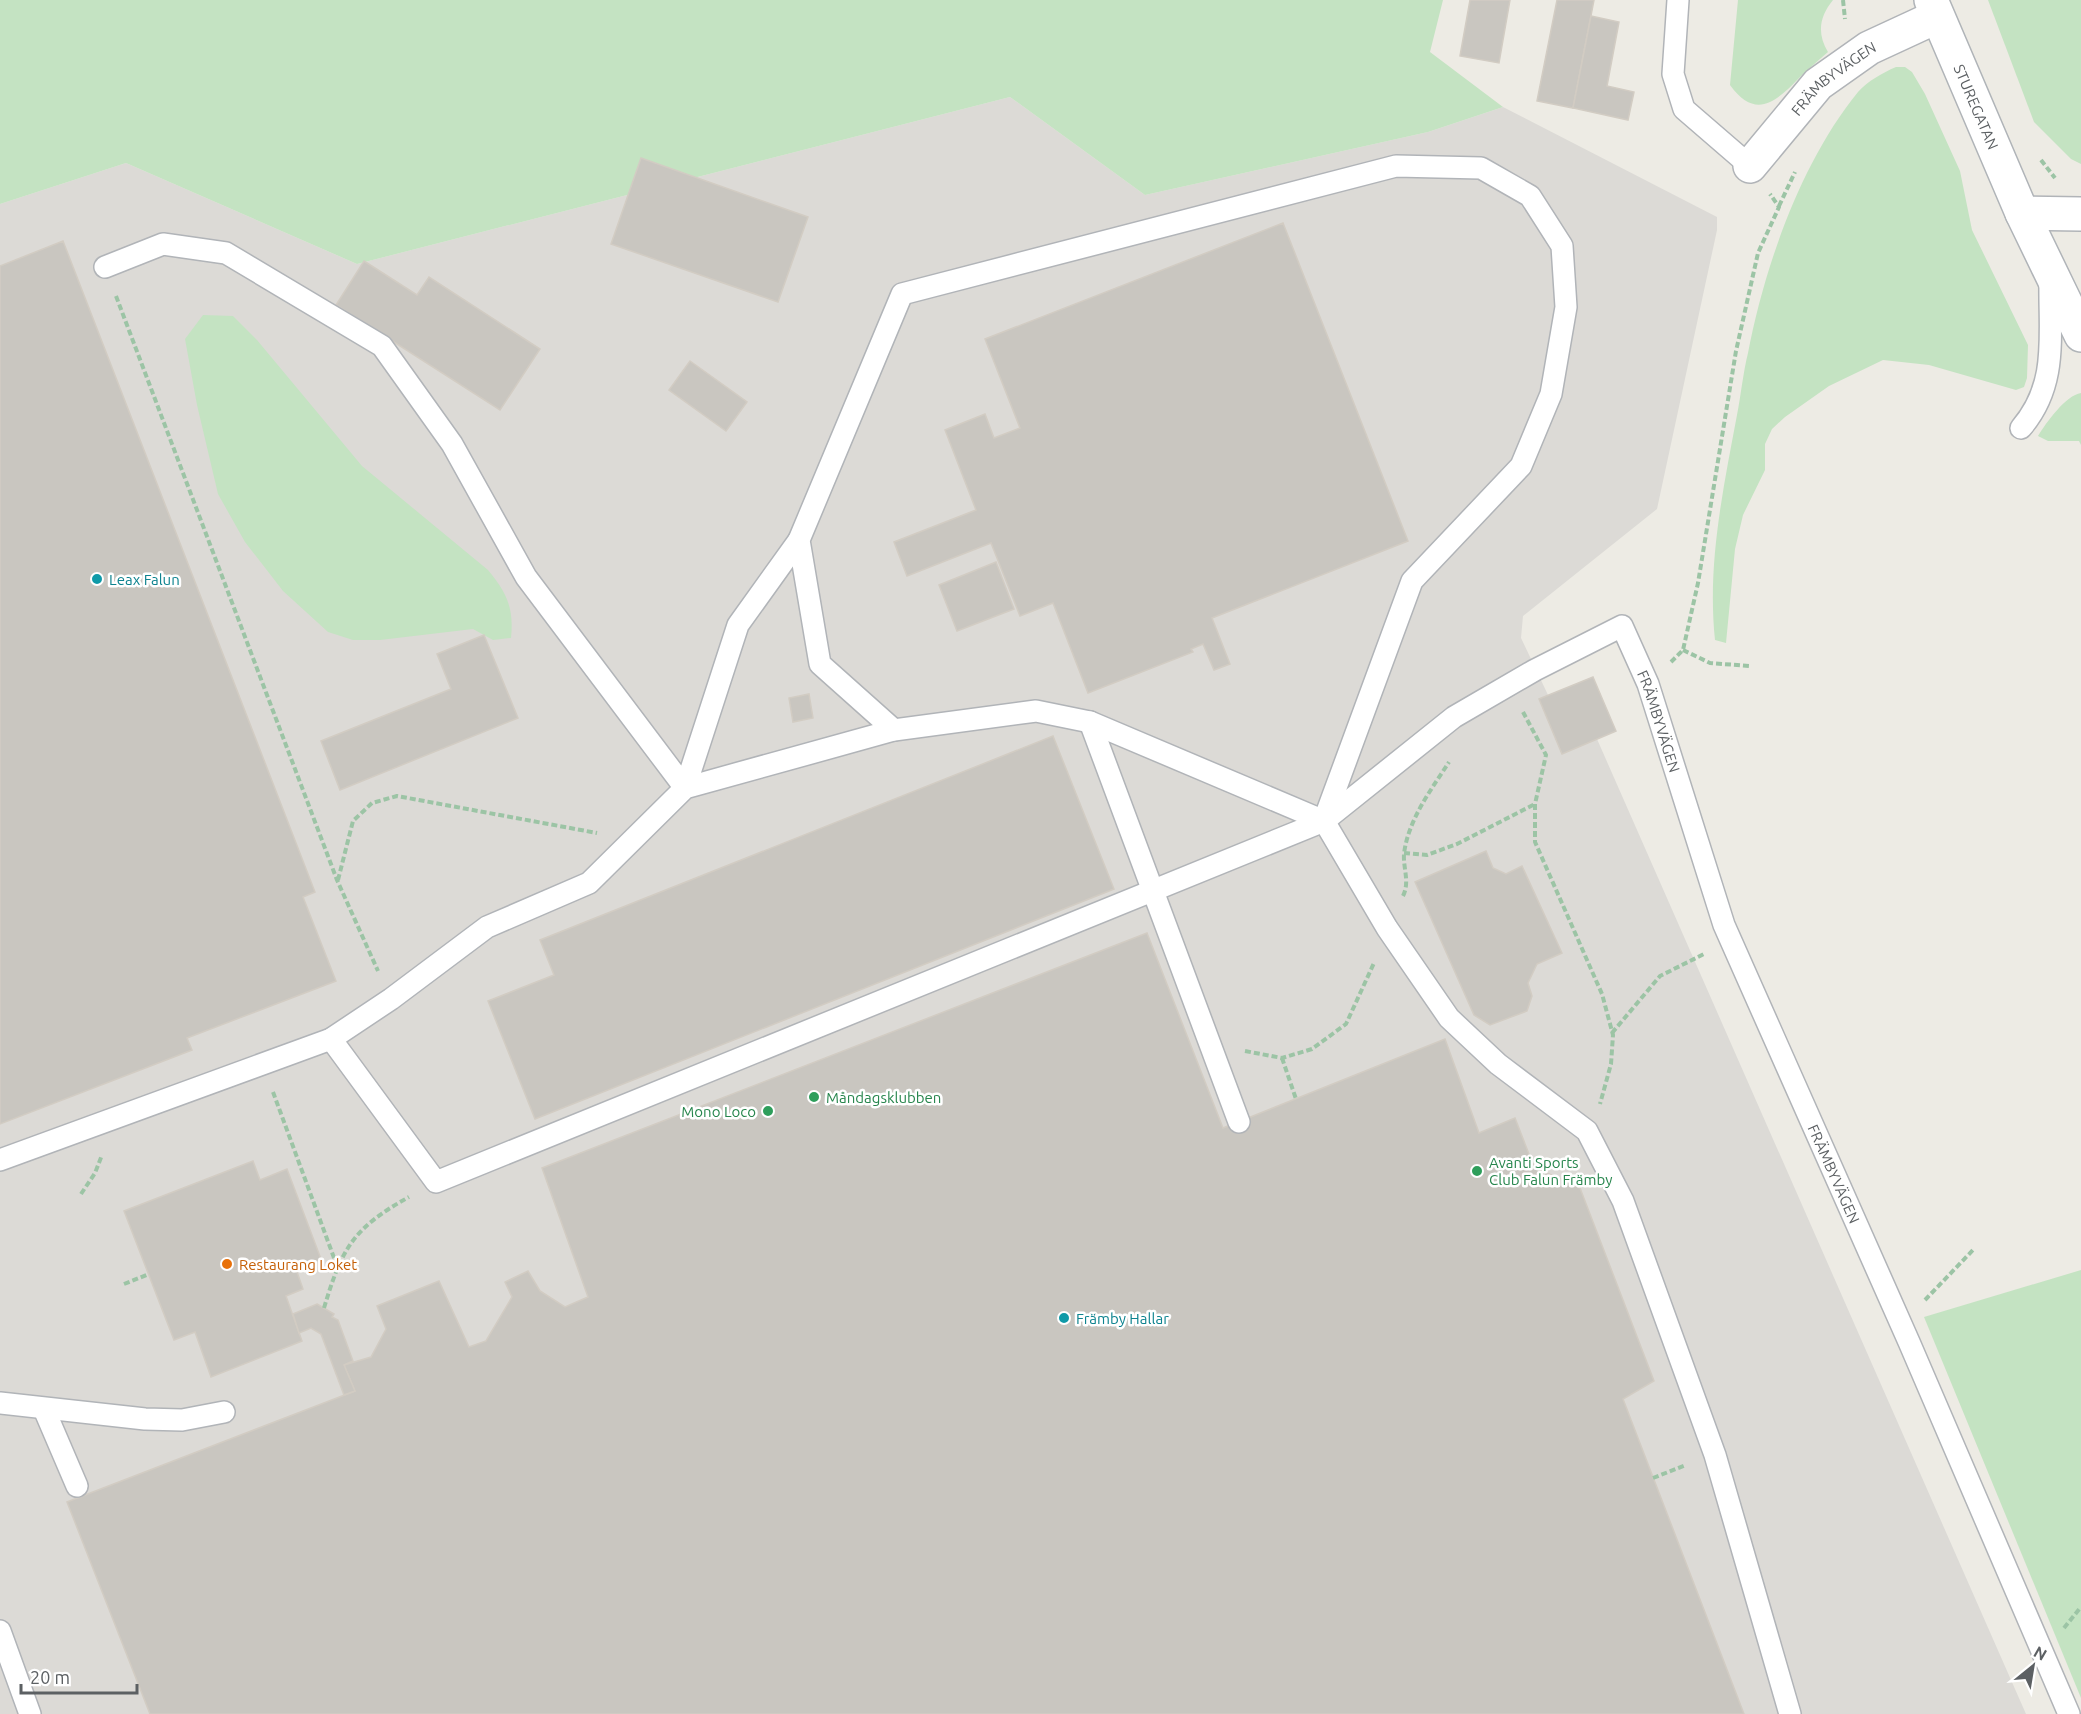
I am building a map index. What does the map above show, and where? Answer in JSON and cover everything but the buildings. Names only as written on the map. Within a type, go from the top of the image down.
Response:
[{"type":"street","name":"FRÄMBYVÄGEN","points":[[1750,166],[1818,84],[1869,48],[1933,8]]},
{"type":"street","name":"STUREGATAN","points":[[1933,8],[2022,213],[2081,335]]},
{"type":"street","points":[[2022,213],[2081,214]]},
{"type":"lane","points":[[1678,0],[1673,74],[1684,109],[1750,166]]},
{"type":"lane","points":[[0,1160],[331,1039],[391,999],[487,927],[589,884],[685,788],[738,625],[799,540],[902,294],[1396,166],[1481,168],[1530,196],[1562,246],[1566,307],[1551,394],[1521,466],[1412,581],[1324,820],[1155,892],[436,1182],[331,1039]]},
{"type":"lane","points":[[105,267],[163,244],[226,253],[382,346],[452,444],[526,577],[685,788]]},
{"type":"lane","points":[[2021,428],[2035,410],[2049,372],[2050,271]]},
{"type":"lane","points":[[799,540],[820,664],[894,730]]},
{"type":"lane","name":"FRÄMBYVÄGEN","points":[[1324,820],[1454,717],[1534,670],[1622,626],[1648,684],[1724,926],[1901,1324],[2069,1714]]},
{"type":"lane","points":[[685,788],[894,730],[1036,711],[1090,722],[1324,820],[1387,928],[1449,1018],[1498,1064],[1587,1131],[1623,1201],[1715,1455],[1790,1714]]},
{"type":"lane","points":[[1090,722],[1239,1122]]},
{"type":"lane","points":[[0,1403],[44,1409],[182,1420],[225,1412]]},
{"type":"lane","points":[[44,1409],[77,1486]]},
{"type":"lane","points":[[0,1631],[30,1714]]},
{"type":"path","points":[[1648,684],[1683,650],[1698,582],[1736,351],[1758,253],[1779,207],[1750,166]]},
{"type":"path","points":[[105,267],[338,880],[391,999]]},
{"type":"path","points":[[1683,650],[1710,663],[1749,666]]},
{"type":"path","points":[[1519,705],[1546,755],[1535,804],[1535,842],[1602,994],[1612,1033],[1611,1064],[1597,1116],[1587,1131]]},
{"type":"path","points":[[338,880],[353,821],[372,803],[397,796],[607,834],[643,830]]},
{"type":"path","points":[[1404,854],[1427,855],[1457,844],[1535,804]]},
{"type":"path","points":[[1612,1033],[1660,976],[1694,957],[1732,943]]},
{"type":"path","points":[[1282,1058],[1296,1099]]},
{"type":"path","points":[[263,1064],[337,1266]]},
{"type":"path","points":[[324,1308],[337,1266],[359,1230],[396,1204],[436,1182]]},
{"type":"path","points":[[1901,1324],[1973,1250]]},
{"type":"path","points":[[124,1284],[149,1274]]},
{"type":"shaded area","points":[[1010,97],[1145,195],[1428,132],[1503,107],[1717,217],[1717,230],[1657,509],[1523,616],[1521,638],[1548,695],[1597,739],[2026,1714],[0,1714],[0,204],[126,163],[357,264]]},
{"type":"green space","points":[[0,0],[1443,0],[1430,52],[1503,107],[1428,132],[1145,195],[1010,97],[357,264],[126,163],[0,204]]},
{"type":"green space","points":[[1738,0],[1833,0],[1822,19],[1821,26],[1822,39],[1828,52],[1775,100],[1766,104],[1758,105],[1749,102],[1730,85]]},
{"type":"green space","points":[[1988,0],[2081,0],[2081,164],[2071,159],[2034,122]]},
{"type":"green space","points":[[1896,67],[1905,67],[1912,72],[1925,94],[1960,171],[1972,230],[2028,345],[2027,378],[2024,387],[2016,390],[1929,365],[1883,360],[1829,386],[1785,417],[1772,429],[1765,444],[1765,470],[1743,515],[1735,549],[1726,643],[1715,640],[1713,583],[1722,499],[1746,361],[1755,319],[1775,250],[1803,182],[1838,120],[1862,88]]},
{"type":"green space","points":[[203,315],[233,316],[257,340],[362,466],[488,570],[508,601],[512,627],[511,638],[493,640],[473,629],[380,640],[353,640],[328,632],[283,591],[245,542],[218,494],[197,405],[185,339]]},
{"type":"green space","points":[[2081,393],[2081,445],[2079,441],[2048,441],[2038,436],[2063,404]]},
{"type":"green space","points":[[2081,1270],[2081,1698],[1924,1317]]},
{"type":"place","name":"Leax Falun","points":[[97,579]]},
{"type":"place","name":"Måndagsklubben","points":[[814,1097]]},
{"type":"place","name":"Mono Loco","points":[[768,1111]]},
{"type":"place","name":"Avanti Sports Club Falun Främby","points":[[1477,1171]]},
{"type":"place","name":"Restaurang Loket","points":[[227,1264]]},
{"type":"place","name":"Främby Hallar","points":[[1064,1318]]}]
